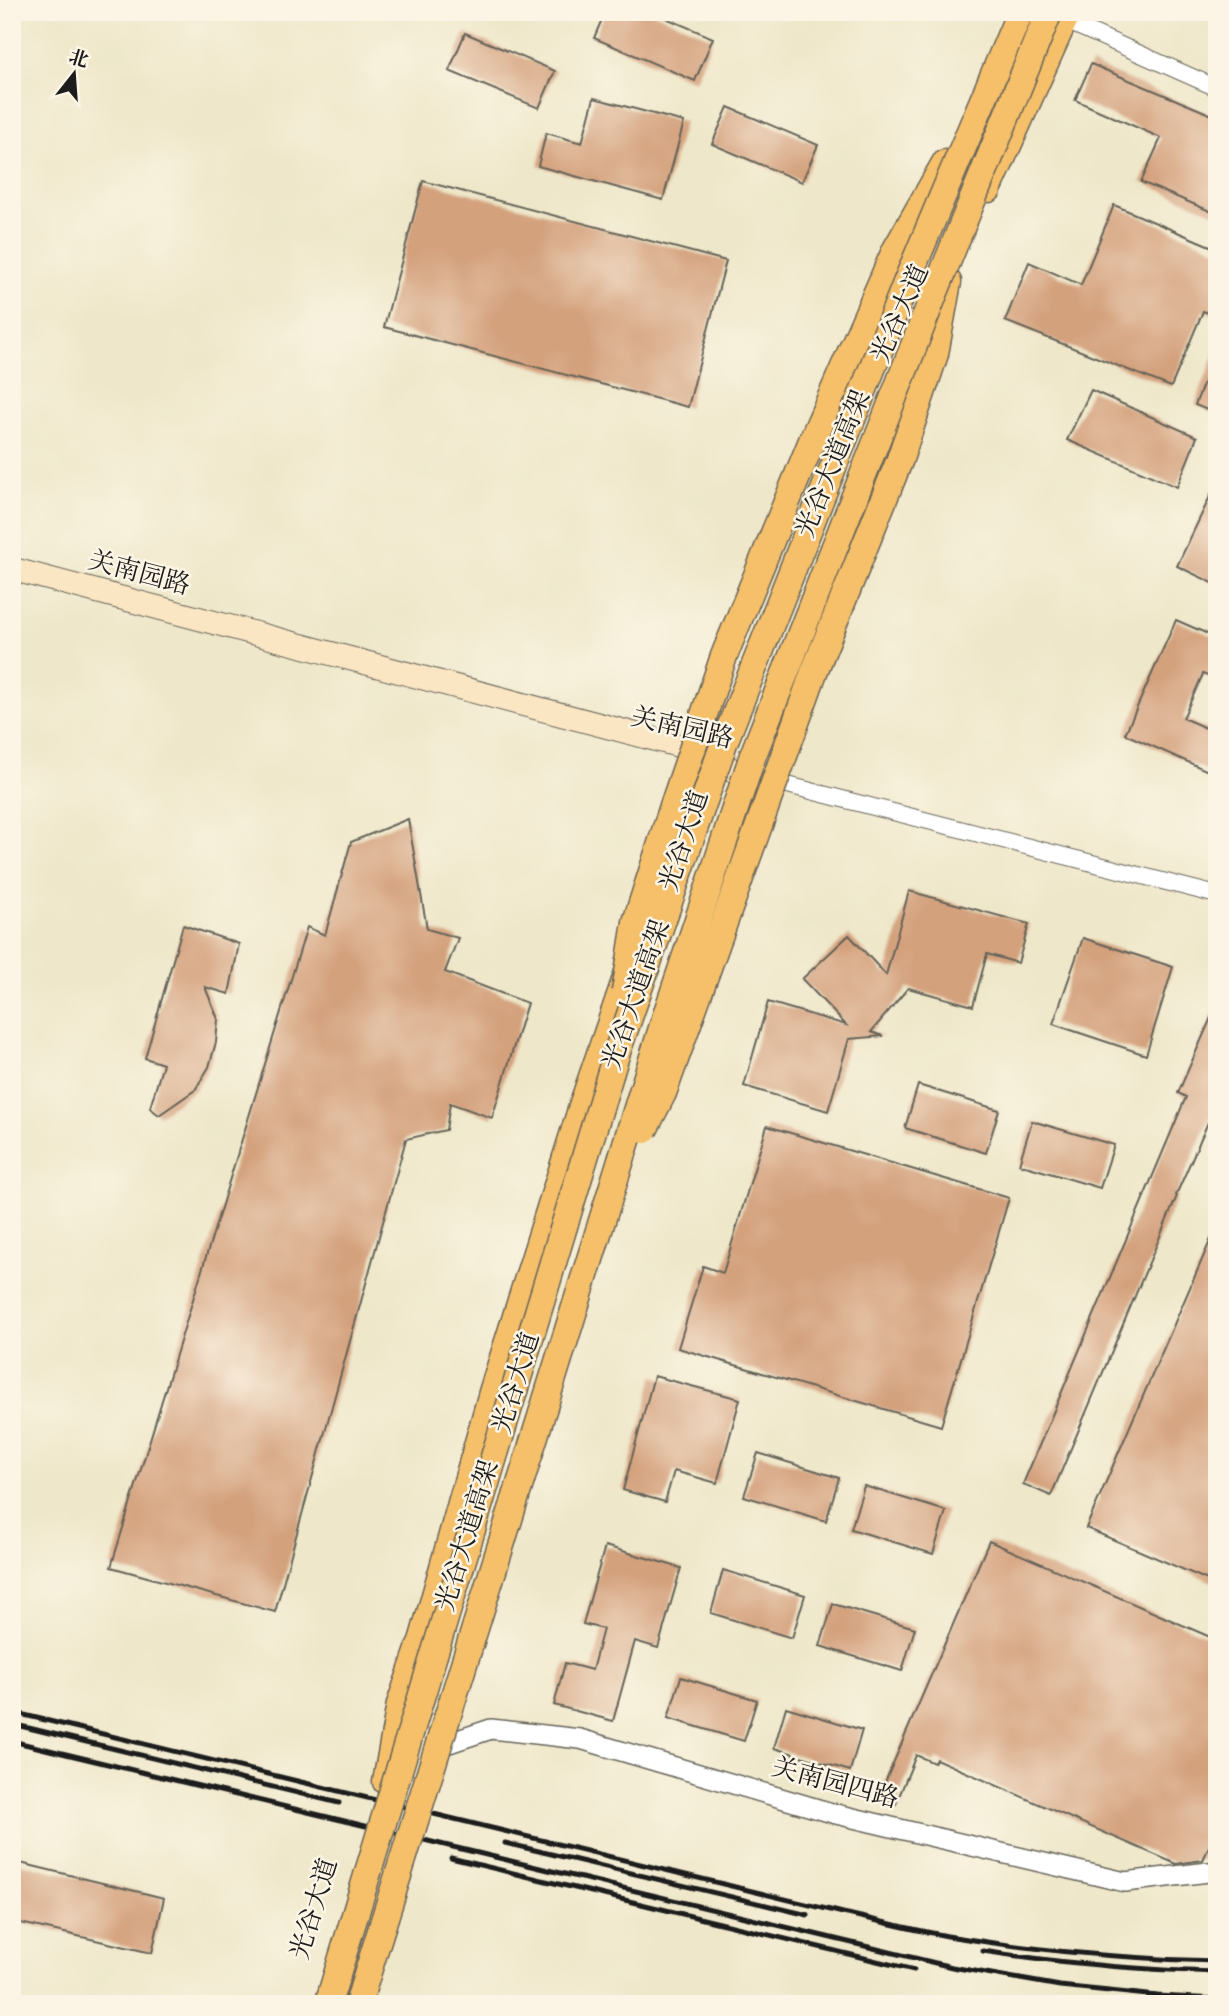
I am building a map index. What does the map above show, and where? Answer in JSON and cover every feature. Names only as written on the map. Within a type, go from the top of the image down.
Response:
[{"type":"highway","name":"光谷大道高架","points":[[328,2004],[616,1055],[724,743],[906,282],[1020,12]]},
{"type":"highway","name":"光谷大道高架","points":[[358,2004],[667,1012],[753,755],[935,292],[1061,15]]},
{"type":"highway","points":[[616,1055],[636,922],[724,656],[813,438],[895,251],[944,163]]},
{"type":"highway","points":[[611,1194],[663,1093],[814,672],[900,459],[934,354],[948,282]]},
{"type":"main road","name":"光谷大道","points":[[317,2004],[386,1780],[399,1704],[422,1638],[492,1389],[582,1102],[675,834],[697,757],[813,466],[1007,12]]},
{"type":"main road","name":"光谷大道","points":[[367,2004],[542,1401],[738,773],[760,713],[849,504],[948,282],[1061,15]]},
{"type":"main road","name":"关南园路","points":[[12,569],[697,757],[738,773]]},
{"type":"main road","name":"关南园路","points":[[12,581],[697,757]]},
{"type":"street","points":[[1061,15],[1217,89]]},
{"type":"street","points":[[738,773],[1217,895]]},
{"type":"street","name":"关南园四路","points":[[443,1745],[491,1729],[580,1739],[832,1813],[1125,1882],[1217,1871]]},
{"type":"building","points":[[605,12],[652,12],[713,38],[695,81],[594,38]]},
{"type":"building","points":[[465,33],[555,71],[539,108],[449,71]]},
{"type":"building","points":[[1091,64],[1217,117],[1217,214],[1141,182],[1161,138],[1075,100]]},
{"type":"building","points":[[594,98],[684,122],[663,200],[538,166],[546,133],[582,143]]},
{"type":"building","points":[[728,107],[818,145],[802,182],[712,144]]},
{"type":"building","points":[[423,181],[726,261],[688,407],[384,327]]},
{"type":"building","points":[[1114,205],[1217,249],[1217,316],[1203,311],[1171,387],[1005,321],[1029,262],[1081,285]]},
{"type":"building","points":[[1217,351],[1217,414],[1195,405]]},
{"type":"building","points":[[1091,390],[1197,437],[1177,487],[1067,440]]},
{"type":"building","points":[[1217,482],[1217,585],[1177,566]]},
{"type":"building","points":[[1176,620],[1217,638],[1217,680],[1203,674],[1183,718],[1217,733],[1217,775],[1125,734]]},
{"type":"building","points":[[408,819],[427,929],[458,938],[445,972],[527,1003],[492,1118],[450,1103],[446,1130],[406,1139],[275,1612],[111,1567],[307,927],[325,935],[351,842]]},
{"type":"building","points":[[909,891],[1029,924],[1018,963],[987,954],[973,1006],[908,988],[871,1032],[883,1036],[849,1039],[828,1111],[744,1086],[768,1002],[846,1025],[802,979],[849,935],[886,975]]},
{"type":"building","points":[[183,925],[239,944],[229,994],[205,987],[218,1019],[216,1042],[209,1067],[195,1090],[159,1115],[150,1108],[163,1064],[145,1058]]},
{"type":"building","points":[[1083,938],[1173,967],[1146,1055],[1053,1024]]},
{"type":"building","points":[[1217,1004],[1217,1102],[1051,1496],[1023,1484],[1186,1097],[1178,1093]]},
{"type":"building","points":[[918,1085],[999,1110],[986,1153],[905,1128]]},
{"type":"building","points":[[1032,1121],[1114,1145],[1100,1188],[1019,1164]]},
{"type":"building","points":[[767,1126],[1009,1198],[941,1426],[678,1348],[703,1266],[723,1273]]},
{"type":"building","points":[[1217,1225],[1217,1584],[1086,1528]]},
{"type":"building","points":[[654,1376],[740,1399],[717,1483],[674,1471],[665,1502],[623,1490]]},
{"type":"building","points":[[758,1453],[839,1478],[826,1521],[744,1496]]},
{"type":"building","points":[[864,1486],[946,1511],[933,1554],[851,1529]]},
{"type":"building","points":[[989,1541],[1217,1640],[1217,1829],[1203,1860],[1176,1864],[936,1759],[934,1763],[916,1755],[896,1804],[879,1796]]},
{"type":"building","points":[[605,1546],[681,1568],[658,1648],[635,1641],[613,1721],[554,1705],[565,1663],[592,1670],[603,1629],[583,1624]]},
{"type":"building","points":[[723,1570],[805,1595],[792,1638],[711,1613]]},
{"type":"building","points":[[833,1604],[915,1628],[902,1671],[820,1646]]},
{"type":"building","points":[[681,1677],[757,1700],[744,1741],[668,1718]]},
{"type":"building","points":[[786,1707],[862,1730],[850,1771],[774,1748]]},
{"type":"building","points":[[12,1861],[164,1898],[152,1953],[12,1921]]},
{"type":"railway","points":[[12,1712],[926,1932],[1052,1950],[1217,1961]]},
{"type":"railway","points":[[12,1724],[339,1803]]},
{"type":"railway","points":[[12,1741],[952,1967],[1060,1986],[1217,1999]]},
{"type":"railway","points":[[505,1843],[808,1915]]},
{"type":"railway","points":[[451,1858],[914,1970]]},
{"type":"railway","points":[[983,1951],[1100,1965],[1217,1972]]}]
